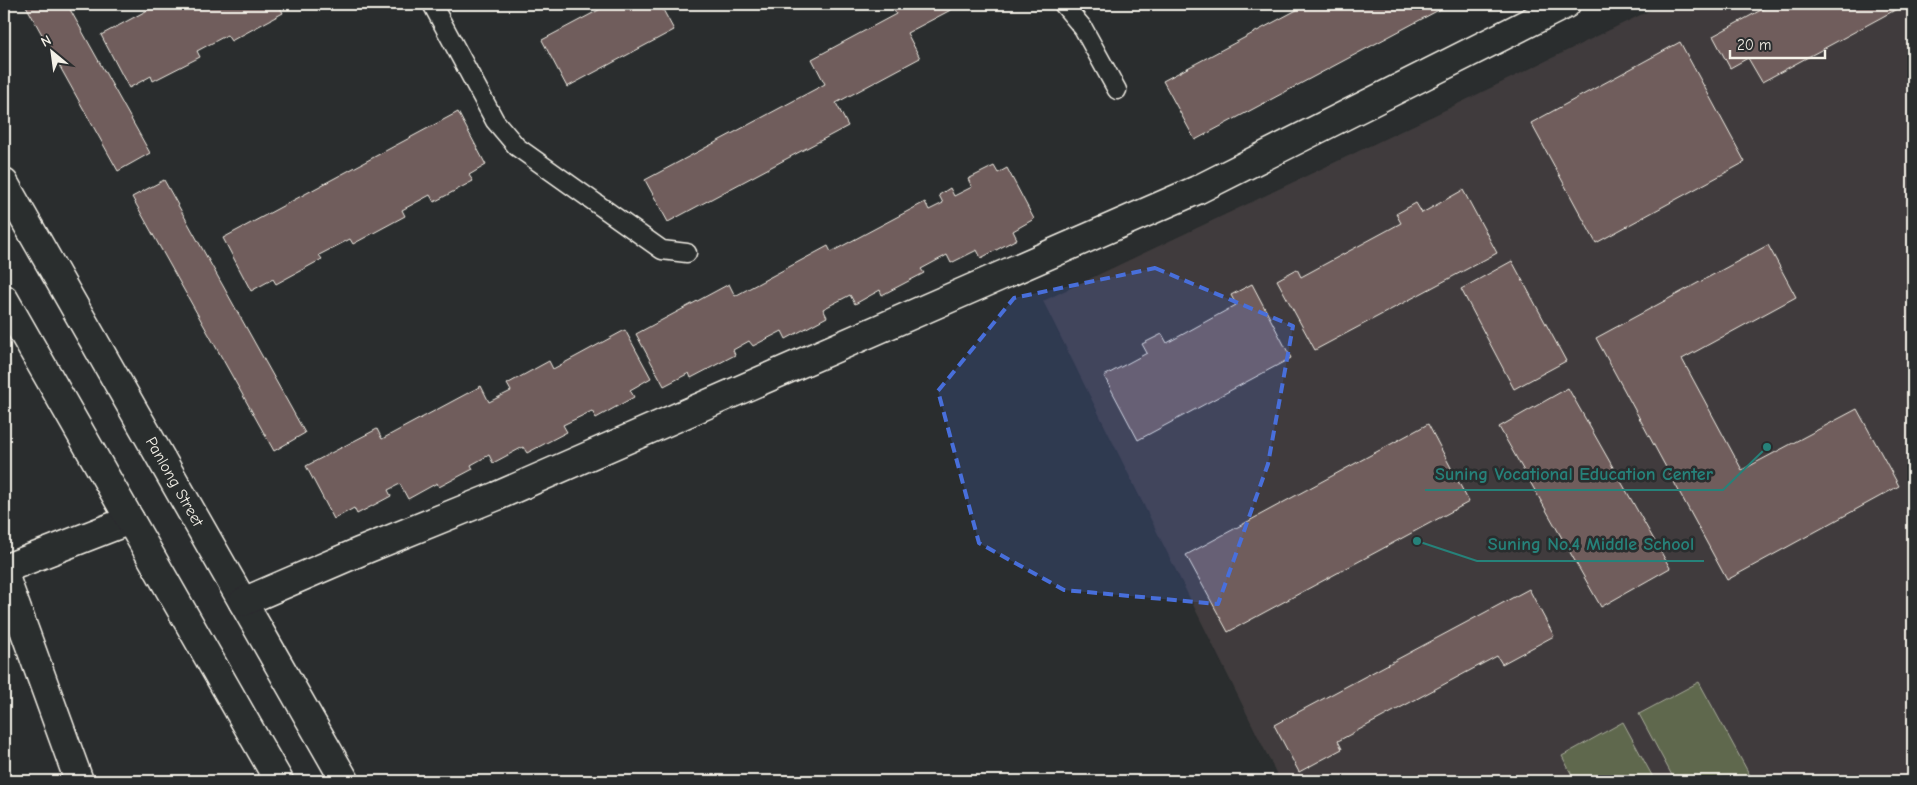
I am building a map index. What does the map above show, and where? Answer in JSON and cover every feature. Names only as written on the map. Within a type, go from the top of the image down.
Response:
[{"type":"street","points":[[244,602],[359,552],[506,492],[1197,190],[1566,4]]},
{"type":"street","name":"Panlong Street","points":[[4,183],[345,781]]},
{"type":"street","points":[[4,299],[279,781]]},
{"type":"street","points":[[4,569],[130,520]]},
{"type":"street","points":[[4,574],[80,781]]},
{"type":"lane","points":[[432,4],[495,120],[516,147],[662,250],[687,253]]},
{"type":"lane","points":[[1063,4],[1083,28],[1117,90]]},
{"type":"highlighted area","points":[[1155,268],[1293,326],[1268,464],[1218,604],[1064,590],[979,543],[938,391],[1014,298]]},
{"type":"shaded area","points":[[1663,4],[1913,4],[1913,781],[1280,781],[1043,301]]},
{"type":"green space","points":[[1699,682],[1753,781],[1675,781],[1639,714]]},
{"type":"green space","points":[[1623,722],[1655,781],[1575,781],[1562,756]]},
{"type":"building","points":[[25,4],[67,4],[150,153],[118,171]]},
{"type":"building","points":[[159,4],[286,4],[280,7],[283,13],[231,41],[227,35],[197,51],[200,57],[153,81],[151,76],[129,88],[101,35]]},
{"type":"building","points":[[610,4],[660,4],[674,30],[567,87],[542,40]]},
{"type":"building","points":[[891,4],[962,4],[907,33],[920,58],[836,103],[848,126],[668,222],[645,180],[825,84],[812,59],[896,14]]},
{"type":"building","points":[[1308,4],[1450,4],[1195,140],[1163,81]]},
{"type":"building","points":[[1772,4],[1906,4],[1762,82],[1748,58],[1730,68],[1713,36]]},
{"type":"building","points":[[1680,42],[1745,162],[1596,243],[1531,123]]},
{"type":"building","points":[[458,112],[486,165],[469,175],[473,181],[434,202],[430,195],[402,210],[405,216],[353,244],[350,239],[319,255],[322,259],[276,284],[273,279],[251,291],[223,238]]},
{"type":"building","points":[[994,166],[998,173],[1007,168],[1034,219],[1013,231],[1017,239],[981,258],[977,250],[951,263],[947,255],[921,269],[924,273],[882,295],[880,290],[855,304],[850,295],[823,309],[827,317],[786,339],[782,331],[753,346],[749,341],[733,350],[735,355],[691,378],[689,373],[664,386],[636,334],[729,284],[735,296],[828,246],[831,252],[925,202],[929,210],[943,203],[939,195],[950,188],[954,196],[972,187],[968,179]]},
{"type":"building","points":[[164,180],[305,433],[274,451],[132,197]]},
{"type":"building","points":[[1463,190],[1497,253],[1315,350],[1277,280],[1297,269],[1301,277],[1401,223],[1396,214],[1416,203],[1422,213]]},
{"type":"building","points":[[1768,245],[1796,297],[1682,359],[1742,470],[1857,409],[1899,486],[1727,580],[1596,338]]},
{"type":"building","points":[[1512,261],[1566,361],[1514,389],[1461,289]]},
{"type":"building","points":[[1252,284],[1291,358],[1138,440],[1104,376],[1147,353],[1142,344],[1162,334],[1167,343],[1236,305],[1231,295]]},
{"type":"building","points":[[625,330],[651,378],[630,390],[634,397],[596,418],[592,411],[563,425],[567,432],[527,453],[523,447],[493,463],[489,455],[471,465],[473,469],[439,487],[437,483],[408,499],[400,484],[388,490],[391,496],[357,514],[354,508],[334,519],[306,466],[377,429],[382,439],[481,386],[489,402],[511,391],[507,384],[549,361],[553,369]]},
{"type":"building","points":[[1568,388],[1670,568],[1601,607],[1499,427]]},
{"type":"building","points":[[1428,424],[1469,502],[1228,632],[1186,555]]},
{"type":"building","points":[[1529,589],[1554,636],[1502,664],[1497,656],[1338,741],[1342,749],[1299,772],[1274,725]]},
{"type":"place","name":"Suning Vocational Education Center","points":[[1767,447]]},
{"type":"place","name":"Suning No.4 Middle School","points":[[1417,541]]}]
